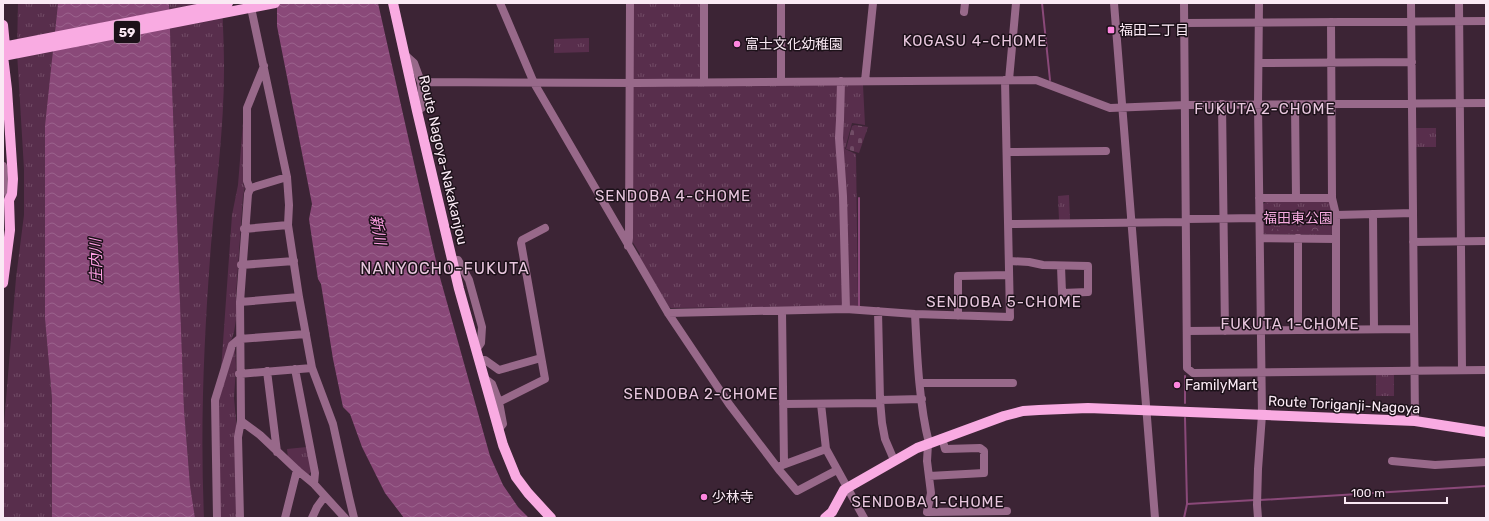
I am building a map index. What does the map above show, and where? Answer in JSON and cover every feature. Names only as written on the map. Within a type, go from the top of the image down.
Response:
[{"type":"main road","name":"59","points":[[5,51],[228,3]]},
{"type":"main road","name":"59","points":[[5,51],[275,3]]},
{"type":"main road","name":"Route Nagoya-Nakakanjou","points":[[394,3],[417,111],[453,261],[498,430],[516,477],[528,493],[551,518]]},
{"type":"main road","points":[[3,25],[13,179],[12,194],[9,200],[10,230],[3,283]]},
{"type":"main road","name":"Route Toriganji-Nagoya","points":[[825,518],[832,512],[844,490],[894,460],[928,443],[1004,416],[1023,411],[1054,408],[1415,421],[1486,432]]},
{"type":"street","points":[[500,3],[534,83],[668,313],[729,404],[781,466],[797,491],[837,470]]},
{"type":"street","points":[[628,246],[630,3]]},
{"type":"street","points":[[704,3],[704,82]]},
{"type":"street","points":[[780,3],[781,82]]},
{"type":"street","points":[[865,81],[873,3]]},
{"type":"street","points":[[964,12],[965,3]]},
{"type":"street","points":[[668,313],[846,309],[915,314],[1010,317],[1007,80],[1016,3]]},
{"type":"street","points":[[1114,3],[1148,411],[1155,518]]},
{"type":"street","points":[[1184,3],[1187,368],[1193,373],[1486,370]]},
{"type":"street","points":[[1258,518],[1258,476],[1262,415],[1258,104],[1259,3]]},
{"type":"street","points":[[1411,3],[1415,421]]},
{"type":"street","points":[[1459,3],[1462,370]]},
{"type":"street","points":[[251,7],[287,177],[289,205],[288,225],[312,368],[333,424],[354,518]]},
{"type":"street","points":[[1184,22],[1486,21]]},
{"type":"street","points":[[1331,22],[1332,198],[1336,215],[1336,330]]},
{"type":"street","points":[[404,54],[414,63],[421,82],[423,107],[417,111]]},
{"type":"street","points":[[1259,63],[1412,62]]},
{"type":"street","points":[[240,518],[238,437],[240,421],[240,302],[244,228],[248,194],[250,190],[247,182],[247,108],[264,65]]},
{"type":"street","points":[[421,82],[630,83],[1036,80],[1110,108],[1222,104],[1486,103]]},
{"type":"street","points":[[840,81],[839,138],[843,196],[846,309]]},
{"type":"street","points":[[1222,104],[1225,331]]},
{"type":"street","points":[[1295,104],[1296,198]]},
{"type":"street","points":[[1007,152],[1106,151]]},
{"type":"street","points":[[3,166],[9,200]]},
{"type":"street","points":[[250,190],[287,177]]},
{"type":"street","points":[[1259,198],[1332,198]]},
{"type":"street","points":[[1373,214],[1374,329]]},
{"type":"street","points":[[1336,215],[1413,214]]},
{"type":"street","points":[[1008,224],[1107,222],[1132,224],[1223,218],[1259,218]]},
{"type":"street","points":[[244,228],[288,225]]},
{"type":"street","points":[[499,402],[545,379],[521,243],[522,240],[545,228]]},
{"type":"street","points":[[1260,238],[1336,239]]},
{"type":"street","points":[[1298,238],[1298,330]]},
{"type":"street","points":[[1413,242],[1486,241]]},
{"type":"street","points":[[242,265],[294,261]]},
{"type":"street","points":[[1009,261],[1029,262],[1043,266],[1061,266],[1088,266],[1088,292],[1062,293],[1061,266]]},
{"type":"street","points":[[958,316],[958,276],[1009,275]]},
{"type":"street","points":[[240,302],[299,297]]},
{"type":"street","points":[[781,466],[783,404],[782,311]]},
{"type":"street","points":[[878,311],[880,402],[885,439],[894,460]]},
{"type":"street","points":[[915,314],[916,348],[928,443],[927,461],[931,493],[927,512],[1007,511]]},
{"type":"street","points":[[1187,331],[1414,328]]},
{"type":"street","points":[[217,518],[215,400],[232,346],[239,339],[306,334]]},
{"type":"street","points":[[479,360],[485,360],[499,370],[541,358]]},
{"type":"street","points":[[239,374],[312,368]]},
{"type":"street","points":[[295,369],[315,473],[314,484]]},
{"type":"street","points":[[267,372],[277,452]]},
{"type":"street","points":[[484,378],[492,384],[499,402],[503,424],[498,430]]},
{"type":"street","points":[[920,383],[1013,383]]},
{"type":"street","points":[[783,404],[880,402],[922,399]]},
{"type":"street","points":[[821,404],[826,449],[864,518]]},
{"type":"street","points":[[240,421],[260,435],[314,484],[345,518]]},
{"type":"street","points":[[929,476],[984,473],[984,451],[980,448],[945,449],[942,438]]},
{"type":"street","points":[[781,466],[826,449]]},
{"type":"street","points":[[1392,461],[1435,465],[1486,462]]},
{"type":"street","points":[[285,518],[297,470]]},
{"type":"street","points":[[312,518],[317,507],[325,496]]},
{"type":"green space","points":[[18,3],[58,3],[53,46],[45,319],[52,399],[52,518],[4,518],[4,424],[16,278],[24,215],[24,169],[17,52]]},
{"type":"green space","points":[[169,3],[222,3],[224,62],[223,114],[211,245],[203,382],[202,450],[204,518],[195,518],[190,485],[184,409]]},
{"type":"green space","points":[[633,3],[701,3],[702,79],[863,85],[865,125],[852,123],[845,149],[856,154],[858,306],[669,307],[639,256],[640,254],[632,241]]},
{"type":"green space","points":[[589,38],[589,52],[554,53],[554,39]]},
{"type":"green space","points":[[244,110],[243,184],[245,187],[243,196],[236,295],[236,320],[234,332],[221,371],[232,215],[238,185]]},
{"type":"green space","points":[[852,126],[868,127],[859,153],[846,149]]},
{"type":"green space","points":[[1415,128],[1436,128],[1436,147],[1415,147]]},
{"type":"green space","points":[[1069,195],[1070,219],[1059,220],[1058,196]]},
{"type":"green space","name":"福田東公園","points":[[1328,201],[1331,203],[1332,214],[1331,235],[1263,233],[1263,204],[1266,202]]},
{"type":"green space","points":[[1268,203],[1271,222],[1270,228],[1272,229],[1299,230],[1301,229],[1302,222],[1306,221],[1311,223],[1312,227],[1331,225],[1331,232],[1325,234],[1266,233],[1264,205]]},
{"type":"green space","points":[[234,348],[236,367],[234,398],[236,420],[237,518],[221,518],[219,476],[219,400]]},
{"type":"green space","points":[[1376,374],[1394,374],[1394,396],[1376,396]]},
{"type":"green space","points":[[307,447],[312,471],[308,475],[288,458],[287,449]]},
{"type":"water","name":"庄内川","points":[[58,3],[169,3],[184,409],[190,485],[195,518],[52,518],[52,399],[45,319],[45,126]]},
{"type":"water","name":"新川","points":[[277,3],[378,3],[439,274],[490,456],[503,485],[518,507],[529,518],[404,518],[385,493],[362,447],[350,414],[343,407],[333,359],[321,284],[318,279],[309,219],[312,204],[277,26]]},
{"type":"waterway","points":[[1042,3],[1050,80]]},
{"type":"waterway","points":[[859,198],[859,306]]},
{"type":"waterway","points":[[1185,376],[1185,403]]},
{"type":"waterway","points":[[1184,518],[1187,504],[1185,418]]},
{"type":"waterway","points":[[1260,500],[1486,486]]},
{"type":"waterway","points":[[1187,504],[1255,500]]},
{"type":"place","name":"福田二丁目","points":[[1111,30]]},
{"type":"place","name":"富士文化幼稚園","points":[[737,44]]},
{"type":"place","name":"FamilyMart","points":[[1177,385]]},
{"type":"place","name":"少林寺","points":[[704,497]]},
{"type":"district","name":"KOGASU 4-CHOME","points":[[975,41]]},
{"type":"district","name":"FUKUTA 2-CHOME","points":[[1265,109]]},
{"type":"district","name":"SENDOBA 4-CHOME","points":[[673,196]]},
{"type":"district","name":"NANYOCHO-FUKUTA","points":[[445,268]]},
{"type":"district","name":"SENDOBA 5-CHOME","points":[[1004,302]]},
{"type":"district","name":"FUKUTA 1-CHOME","points":[[1290,324]]},
{"type":"district","name":"SENDOBA 2-CHOME","points":[[701,394]]},
{"type":"district","name":"SENDOBA 1-CHOME","points":[[928,502]]}]
